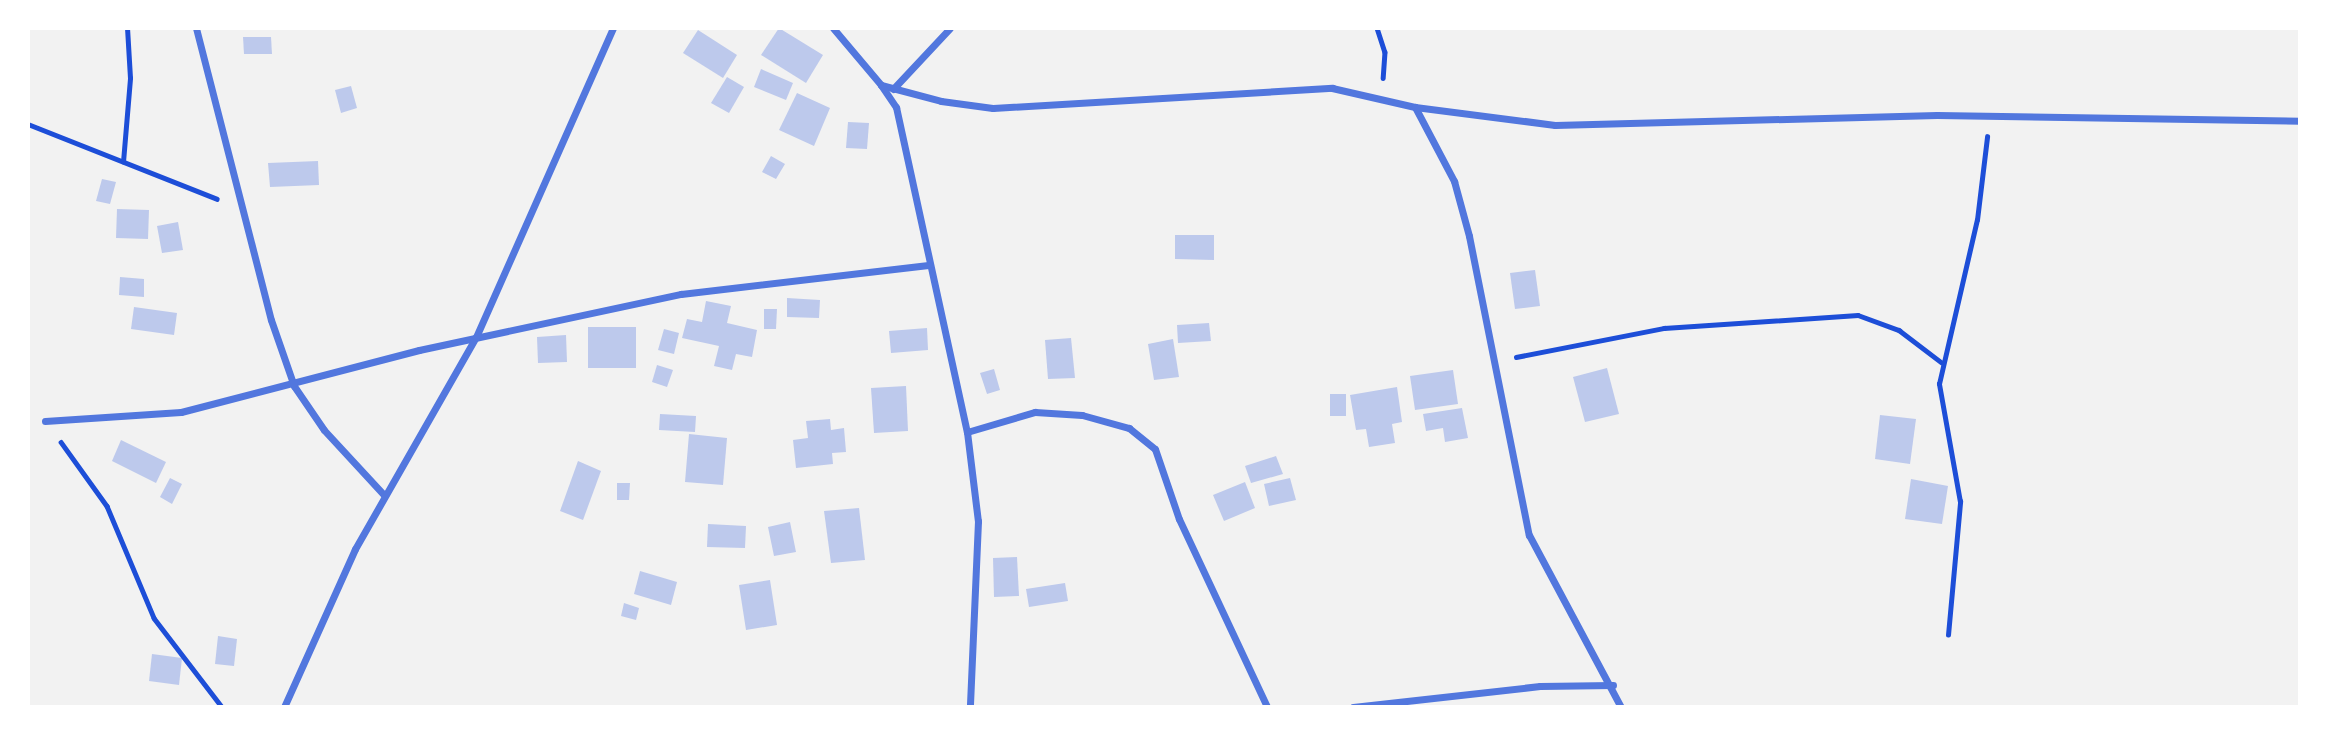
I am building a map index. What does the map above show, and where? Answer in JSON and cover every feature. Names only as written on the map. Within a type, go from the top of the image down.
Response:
[{"type":"street","points":[[197,28],[245,206],[271,320],[294,386],[324,430],[384,495]]},
{"type":"street","points":[[284,707],[384,495],[476,338],[613,28]]},
{"type":"street","points":[[833,28],[896,107],[928,265],[967,432],[978,521],[970,707]]},
{"type":"street","points":[[893,89],[950,28]]},
{"type":"street","points":[[881,85],[993,108],[1275,90],[1381,95],[1415,107],[1555,125],[1988,116],[2300,121]]},
{"type":"street","points":[[1415,107],[1454,181],[1529,535],[1613,685],[1621,707]]},
{"type":"street","points":[[45,421],[181,412],[294,386],[476,338],[760,281],[928,265]]},
{"type":"street","points":[[967,432],[1035,412],[1082,415],[1129,428],[1155,449],[1184,532],[1267,707]]},
{"type":"street","points":[[1353,707],[1540,686],[1613,685]]},
{"type":"path","points":[[123,162],[127,28]]},
{"type":"path","points":[[1377,28],[1385,52],[1381,95]]},
{"type":"path","points":[[1948,635],[1960,502],[1943,422],[1941,362],[1977,220],[1988,116]]},
{"type":"path","points":[[28,124],[245,206]]},
{"type":"path","points":[[1491,362],[1664,328],[1858,316],[1899,330],[1941,362]]},
{"type":"path","points":[[45,421],[107,506],[154,618],[222,707]]},
{"type":"building","points":[[779,28],[823,55],[806,83],[761,55]]},
{"type":"building","points":[[698,30],[737,55],[723,78],[683,53]]},
{"type":"building","points":[[243,37],[271,37],[272,54],[244,54]]},
{"type":"building","points":[[761,69],[793,83],[786,100],[754,87]]},
{"type":"building","points":[[727,77],[744,87],[729,113],[711,103]]},
{"type":"building","points":[[351,86],[357,108],[341,113],[335,90]]},
{"type":"building","points":[[797,93],[830,108],[814,146],[779,130]]},
{"type":"building","points":[[848,122],[869,123],[867,149],[846,148]]},
{"type":"building","points":[[771,156],[785,164],[776,179],[762,172]]},
{"type":"building","points":[[318,161],[319,185],[270,187],[268,163]]},
{"type":"building","points":[[102,179],[116,182],[110,204],[96,201]]},
{"type":"building","points":[[117,209],[149,210],[148,239],[116,238]]},
{"type":"building","points":[[178,222],[183,250],[162,253],[157,226]]},
{"type":"building","points":[[1175,235],[1214,235],[1214,260],[1175,259]]},
{"type":"building","points":[[1535,270],[1540,306],[1515,309],[1510,273]]},
{"type":"building","points":[[120,277],[144,279],[144,297],[119,295]]},
{"type":"building","points":[[787,298],[820,300],[819,318],[787,317]]},
{"type":"building","points":[[706,301],[731,306],[727,323],[757,330],[752,357],[736,354],[732,370],[714,366],[719,346],[682,338],[687,319],[702,322]]},
{"type":"building","points":[[134,307],[177,313],[174,335],[131,329]]},
{"type":"building","points":[[764,309],[777,309],[776,329],[764,329]]},
{"type":"building","points":[[1209,323],[1211,341],[1178,343],[1177,325]]},
{"type":"building","points":[[588,327],[636,327],[636,368],[588,368]]},
{"type":"building","points":[[927,328],[928,350],[891,353],[889,331]]},
{"type":"building","points":[[664,329],[679,333],[674,354],[658,350]]},
{"type":"building","points":[[566,335],[567,362],[538,363],[537,337]]},
{"type":"building","points":[[1071,338],[1075,378],[1048,379],[1045,340]]},
{"type":"building","points":[[1173,339],[1179,377],[1154,380],[1148,344]]},
{"type":"building","points":[[657,365],[673,370],[667,387],[652,382]]},
{"type":"building","points":[[1607,368],[1619,414],[1585,422],[1573,377]]},
{"type":"building","points":[[994,369],[1000,390],[987,394],[980,373]]},
{"type":"building","points":[[1453,370],[1458,404],[1415,410],[1410,376]]},
{"type":"building","points":[[906,386],[908,431],[874,433],[871,388]]},
{"type":"building","points":[[1397,387],[1402,422],[1392,424],[1395,443],[1369,447],[1366,429],[1356,430],[1350,395]]},
{"type":"building","points":[[1330,394],[1346,394],[1346,416],[1330,416]]},
{"type":"building","points":[[1462,408],[1468,438],[1445,442],[1443,428],[1426,431],[1423,414]]},
{"type":"building","points":[[660,414],[696,416],[695,432],[659,430]]},
{"type":"building","points":[[1880,415],[1916,419],[1910,464],[1875,459]]},
{"type":"building","points":[[830,419],[831,430],[844,428],[846,452],[832,453],[833,464],[796,468],[793,440],[808,438],[806,421]]},
{"type":"building","points":[[689,434],[727,438],[723,485],[685,482]]},
{"type":"building","points":[[121,440],[166,462],[156,483],[112,461]]},
{"type":"building","points":[[1276,456],[1283,474],[1251,483],[1245,466]]},
{"type":"building","points":[[578,461],[601,471],[583,520],[560,511]]},
{"type":"building","points":[[170,478],[182,484],[172,504],[160,497]]},
{"type":"building","points":[[1290,478],[1296,500],[1269,506],[1264,484]]},
{"type":"building","points":[[1911,479],[1948,486],[1942,524],[1905,519]]},
{"type":"building","points":[[1245,482],[1255,508],[1224,521],[1213,495]]},
{"type":"building","points":[[617,483],[630,483],[629,500],[617,500]]},
{"type":"building","points":[[859,508],[865,560],[831,563],[824,511]]},
{"type":"building","points":[[790,522],[796,552],[774,556],[768,527]]},
{"type":"building","points":[[708,524],[746,526],[745,548],[707,547]]},
{"type":"building","points":[[1017,557],[1019,596],[994,597],[993,558]]},
{"type":"building","points":[[640,571],[677,582],[671,605],[634,594]]},
{"type":"building","points":[[770,580],[777,625],[746,630],[739,585]]},
{"type":"building","points":[[1065,583],[1068,601],[1029,607],[1026,589]]},
{"type":"building","points":[[624,603],[639,608],[636,620],[621,616]]},
{"type":"building","points":[[218,636],[237,639],[234,666],[215,664]]},
{"type":"building","points":[[152,654],[182,658],[179,685],[149,681]]}]
